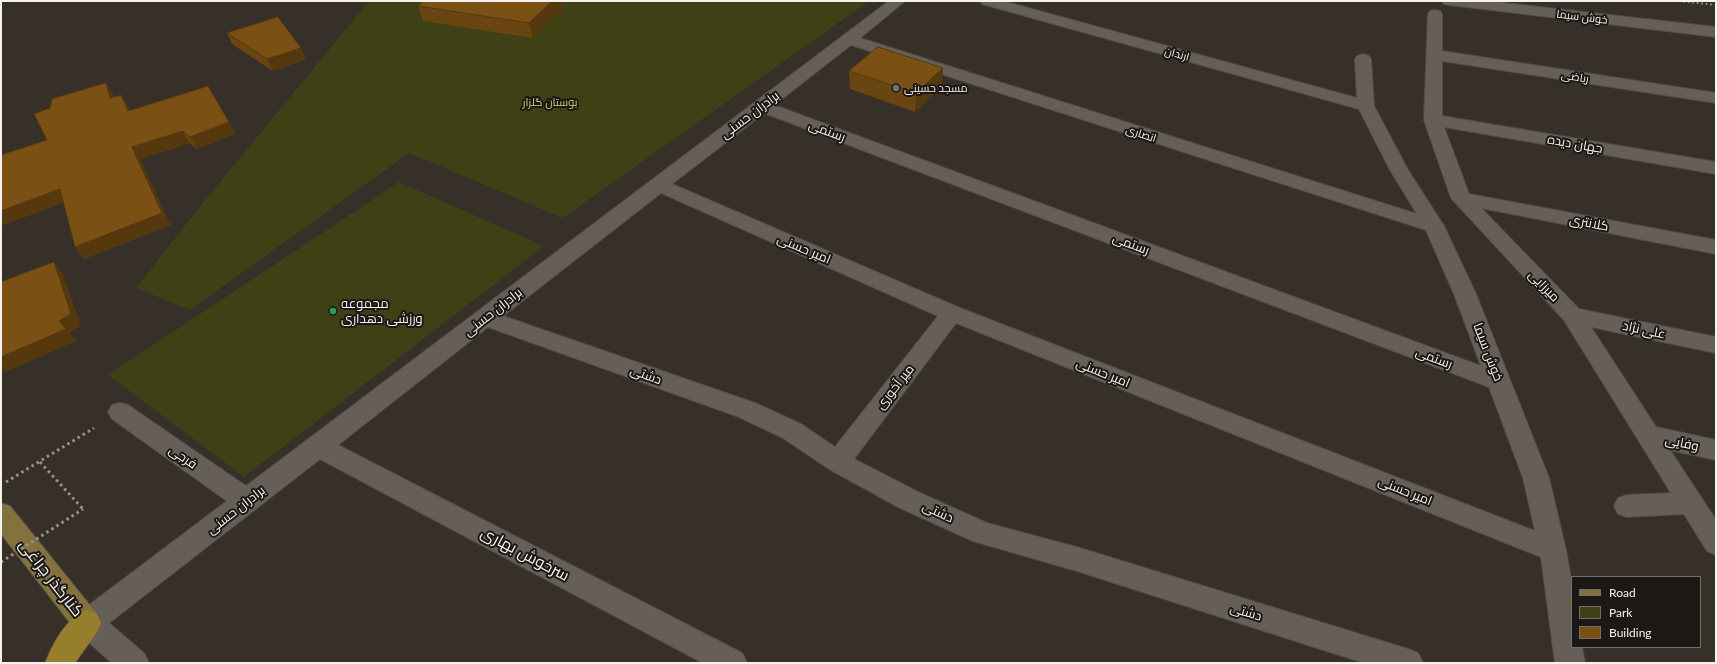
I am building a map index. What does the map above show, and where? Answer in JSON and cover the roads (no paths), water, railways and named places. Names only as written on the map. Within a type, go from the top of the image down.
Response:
[{"type":"highway","points":[[60,663],[64,652],[87,624]]},
{"type":"main road","name":"کنارگذر چراغی","points":[[1,514],[87,624]]},
{"type":"street","name":"برادران حسنی","points":[[87,624],[898,1]]},
{"type":"street","name":"ارندان","points":[[987,1],[1366,106]]},
{"type":"street","name":"خوش سیما","points":[[1449,1],[1716,32]]},
{"type":"street","name":"میرزایی","points":[[1435,14],[1433,120],[1461,198],[1572,315],[1716,544]]},
{"type":"street","name":"انصاری","points":[[849,39],[1185,148],[1434,226]]},
{"type":"street","name":"ریاضی","points":[[1434,55],[1716,98]]},
{"type":"street","name":"خوش سیما","points":[[1363,59],[1366,106],[1399,170],[1434,226],[1465,294],[1536,478],[1553,550],[1570,663]]},
{"type":"street","name":"رستمی","points":[[761,106],[1500,382]]},
{"type":"street","name":"جهان دیده","points":[[1433,120],[1716,168]]},
{"type":"street","name":"امیر حسنی","points":[[658,185],[952,313],[1553,550]]},
{"type":"street","name":"کلانتری","points":[[1461,198],[1716,248]]},
{"type":"street","name":"میر آخوری","points":[[838,462],[952,313]]},
{"type":"street","name":"علی نژاد","points":[[1572,315],[1716,345]]},
{"type":"street","name":"دشتی","points":[[485,318],[746,410],[792,431],[838,462],[910,500],[982,533],[1080,560],[1408,663]]},
{"type":"street","name":"فرجی","points":[[120,412],[247,501]]},
{"type":"street","name":"وفایی","points":[[1647,435],[1716,450]]},
{"type":"street","name":"سرخوش بهاری","points":[[318,446],[732,663]]},
{"type":"street","points":[[1628,506],[1690,503]]},
{"type":"street","points":[[87,624],[134,663]]},
{"type":"railway","points":[[1679,1],[1716,5]]},
{"type":"place","name":"مسجد حسینی","points":[[896,88]]},
{"type":"place","name":"مجموعه ورزشی دهداری","points":[[333,311]]},
{"type":"park label","name":"بوستان گلزار","points":[[550,102]]}]
